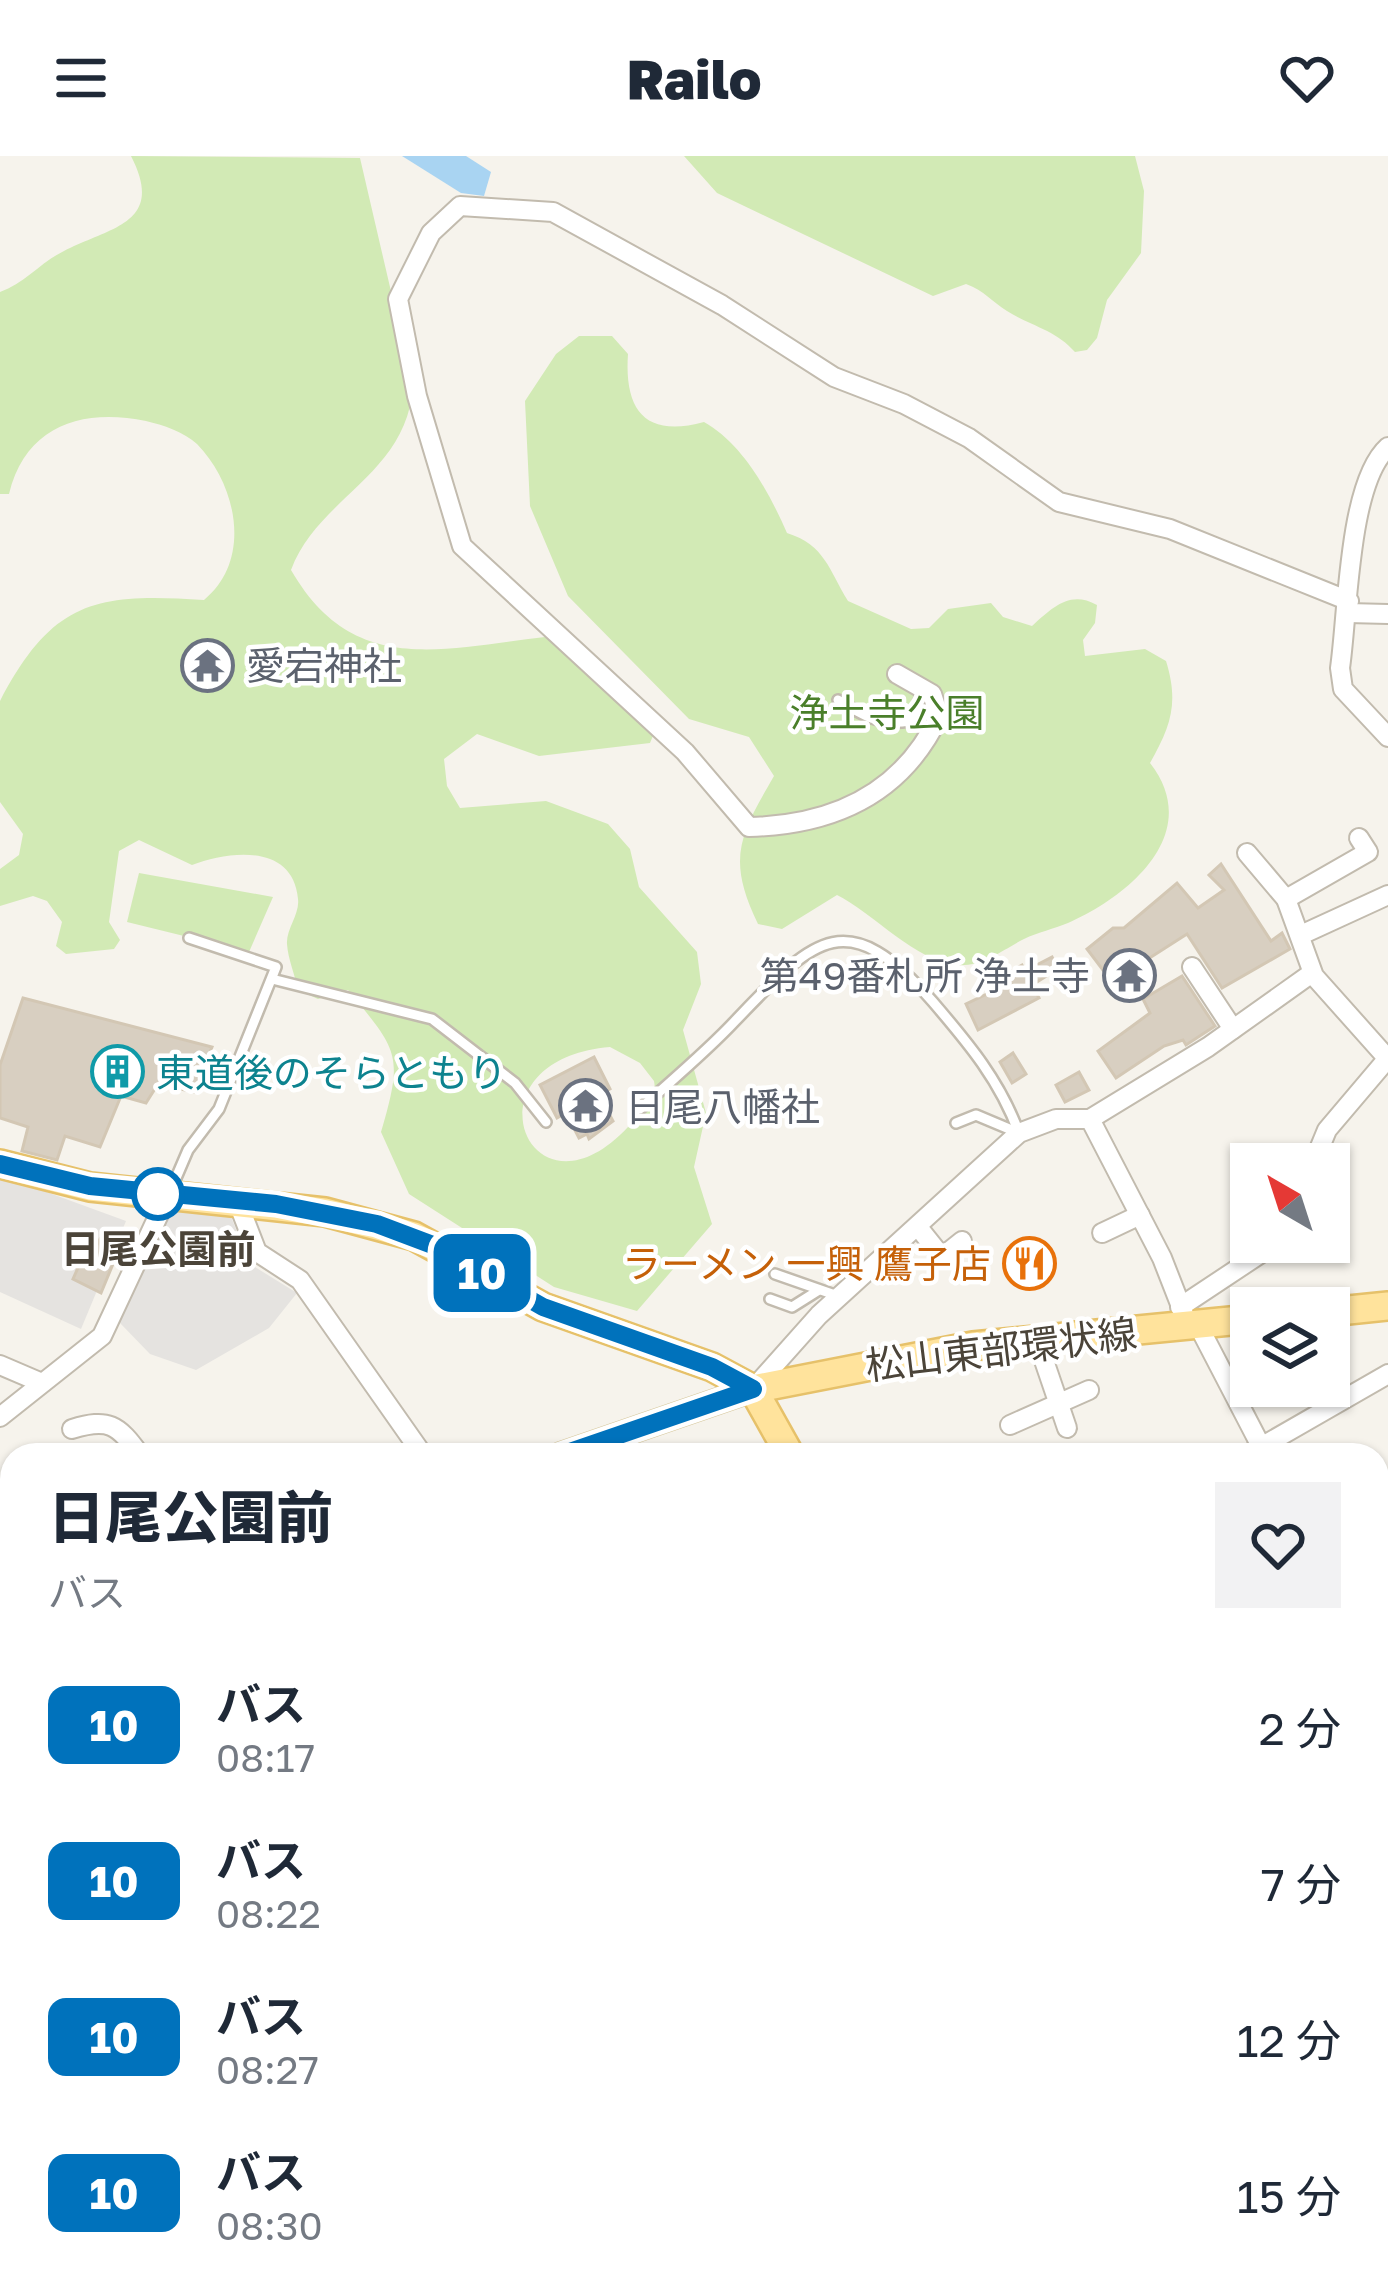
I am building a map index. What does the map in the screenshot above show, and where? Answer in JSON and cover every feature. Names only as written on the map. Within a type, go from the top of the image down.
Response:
[{"type":"main road","points":[[0,1164],[90,1186],[325,1212],[414,1236],[543,1307],[712,1367],[753,1389],[783,1443]]},
{"type":"main road","points":[[1350,1310],[1388,1306]]},
{"type":"main road","name":"松山東部環状線","points":[[753,1389],[882,1361],[1189,1320],[1230,1319]]},
{"type":"main road","points":[[622,1443],[753,1389]]},
{"type":"street","points":[[897,674],[925,689],[938,703],[939,716],[885,788],[846,811],[749,827],[685,752],[469,556],[418,396],[398,299],[412,263],[449,214],[474,203],[553,212],[722,304],[834,377],[904,404],[969,439],[1059,502],[1171,529],[1348,607],[1388,614]]},
{"type":"street","points":[[1386,452],[1370,470],[1358,521],[1343,689],[1388,737]]},
{"type":"street","points":[[1286,899],[1368,852],[1359,838]]},
{"type":"street","points":[[1246,853],[1286,899],[1303,934],[1300,947],[1312,973],[1388,1059],[1327,1130],[1322,1143]]},
{"type":"street","points":[[1303,934],[1376,895]]},
{"type":"street","points":[[1192,967],[1233,1029]]},
{"type":"street","points":[[753,1389],[839,1297],[1019,1132],[1056,1119],[1090,1119],[1312,973]]},
{"type":"street","points":[[1090,1119],[1253,1443]]},
{"type":"street","points":[[0,1417],[102,1336],[168,1196]]},
{"type":"street","points":[[238,1203],[257,1252],[300,1280],[415,1443]]},
{"type":"street","points":[[1102,1232],[1140,1215]]},
{"type":"street","points":[[918,1228],[942,1257],[962,1241]]},
{"type":"street","points":[[1189,1320],[1254,1263]]},
{"type":"street","points":[[1037,1340],[1067,1429]]},
{"type":"street","points":[[0,1365],[42,1384]]},
{"type":"street","points":[[1273,1443],[1388,1375]]},
{"type":"street","points":[[1010,1425],[1089,1390]]},
{"type":"street","points":[[72,1429],[101,1420],[115,1424],[130,1443]]},
{"type":"lane","points":[[838,700],[875,721],[893,724],[909,721],[925,689]]},
{"type":"lane","points":[[168,1196],[188,1150],[219,1109],[277,968],[189,938]]},
{"type":"lane","points":[[640,1109],[738,1018],[783,968],[807,952],[854,941],[888,957],[948,1019],[996,1078],[1019,1132]]},
{"type":"lane","points":[[272,979],[432,1018],[514,1083],[547,1122]]},
{"type":"lane","points":[[956,1123],[976,1114],[1019,1132]]},
{"type":"lane","points":[[776,1274],[839,1297]]},
{"type":"lane","points":[[770,1299],[792,1307],[820,1290]]},
{"type":"green space","points":[[131,156],[360,158],[413,386],[395,442],[321,523],[291,570],[315,604],[342,627],[371,641],[435,649],[545,637],[657,726],[650,743],[539,756],[477,734],[444,759],[447,786],[460,808],[546,801],[608,824],[630,849],[639,887],[697,952],[701,984],[683,1030],[706,1113],[694,1167],[712,1224],[637,1311],[554,1287],[409,1194],[381,1132],[393,1085],[392,1055],[348,990],[318,999],[298,990],[287,944],[298,899],[285,868],[272,860],[240,855],[192,865],[139,840],[119,851],[109,922],[120,940],[114,949],[66,954],[56,946],[62,922],[47,901],[33,896],[0,906],[0,869],[19,855],[23,834],[0,802],[0,701],[20,667],[39,641],[82,610],[135,598],[204,600],[219,584],[234,545],[230,502],[211,461],[186,436],[146,421],[101,417],[61,426],[29,451],[9,494],[0,494],[0,292],[56,256],[128,220],[142,196]],"holes":[[[610,1047],[640,1063],[654,1081],[654,1095],[628,1127],[593,1155],[562,1161],[539,1152],[525,1132],[523,1106],[535,1080],[563,1059]]]},
{"type":"green space","points":[[684,156],[1135,156],[1144,191],[1141,253],[1107,300],[1097,338],[1087,350],[1075,352],[1060,338],[973,287],[966,284],[933,296],[717,193]]},
{"type":"green space","name":"浄土寺公園","points":[[579,336],[612,336],[628,354],[635,405],[653,423],[684,426],[704,422],[731,443],[763,486],[787,533],[818,552],[848,601],[911,629],[929,628],[948,609],[991,603],[1003,617],[1032,626],[1062,603],[1078,599],[1097,605],[1095,623],[1083,640],[1085,656],[1145,649],[1166,661],[1171,714],[1150,763],[1165,789],[1169,813],[1164,837],[1136,878],[1092,911],[966,965],[927,956],[837,895],[782,929],[758,924],[742,881],[741,847],[774,776],[749,737],[689,719],[568,596],[530,506],[525,401],[556,354]]},
{"type":"green space","points":[[139,873],[273,897],[249,952],[127,922]]},
{"type":"shaded area","points":[[0,1175],[126,1221],[81,1329],[0,1292]]},
{"type":"shaded area","points":[[171,1206],[229,1212],[250,1264],[297,1293],[269,1328],[196,1370],[150,1354],[119,1322]]},
{"type":"water","points":[[402,156],[466,156],[491,172],[484,196],[461,193]]},
{"type":"building","points":[[1221,864],[1271,941],[1282,933],[1290,949],[1222,988],[1187,934],[1112,982],[1087,949],[1113,928],[1124,928],[1177,883],[1198,908],[1224,890],[1209,875]]},
{"type":"building","points":[[1052,957],[1058,969],[1032,985],[1039,998],[978,1030],[966,1004],[993,991],[989,984],[1022,965],[1025,971]]},
{"type":"building","points":[[1182,976],[1215,1026],[1186,1045],[1183,1040],[1164,1046],[1116,1078],[1098,1051],[1150,1013],[1143,999]]},
{"type":"building","name":"東道後のそらともり","points":[[23,998],[212,1047],[194,1092],[158,1084],[146,1103],[121,1096],[100,1147],[65,1136],[57,1160],[22,1151],[28,1127],[0,1118],[0,1065]]},
{"type":"building","points":[[1013,1053],[1026,1074],[1012,1083],[1000,1062]]},
{"type":"building","points":[[594,1057],[610,1089],[599,1095],[613,1121],[589,1139],[587,1134],[579,1138],[566,1113],[557,1118],[540,1085]]},
{"type":"building","points":[[1079,1072],[1089,1090],[1065,1102],[1056,1085]]},
{"type":"building","points":[[100,1239],[120,1247],[101,1293],[73,1279],[85,1252],[91,1257]]},
{"type":"bus line","name":"10","points":[[0,1164],[90,1186],[276,1204],[377,1224],[438,1247],[543,1307],[712,1367],[753,1389],[598,1443]]},
{"type":"place","name":"愛宕神社","points":[[207,665]]},
{"type":"place","name":"第49番札所 浄土寺","points":[[1129,975]]},
{"type":"place","name":"東道後のそらともり","points":[[117,1072]]},
{"type":"place","name":"日尾八幡社","points":[[586,1106]]},
{"type":"place","name":"日尾公園前","points":[[158,1194]]},
{"type":"place","name":"ラーメン 一興 鷹子店","points":[[1030,1263]]}]
